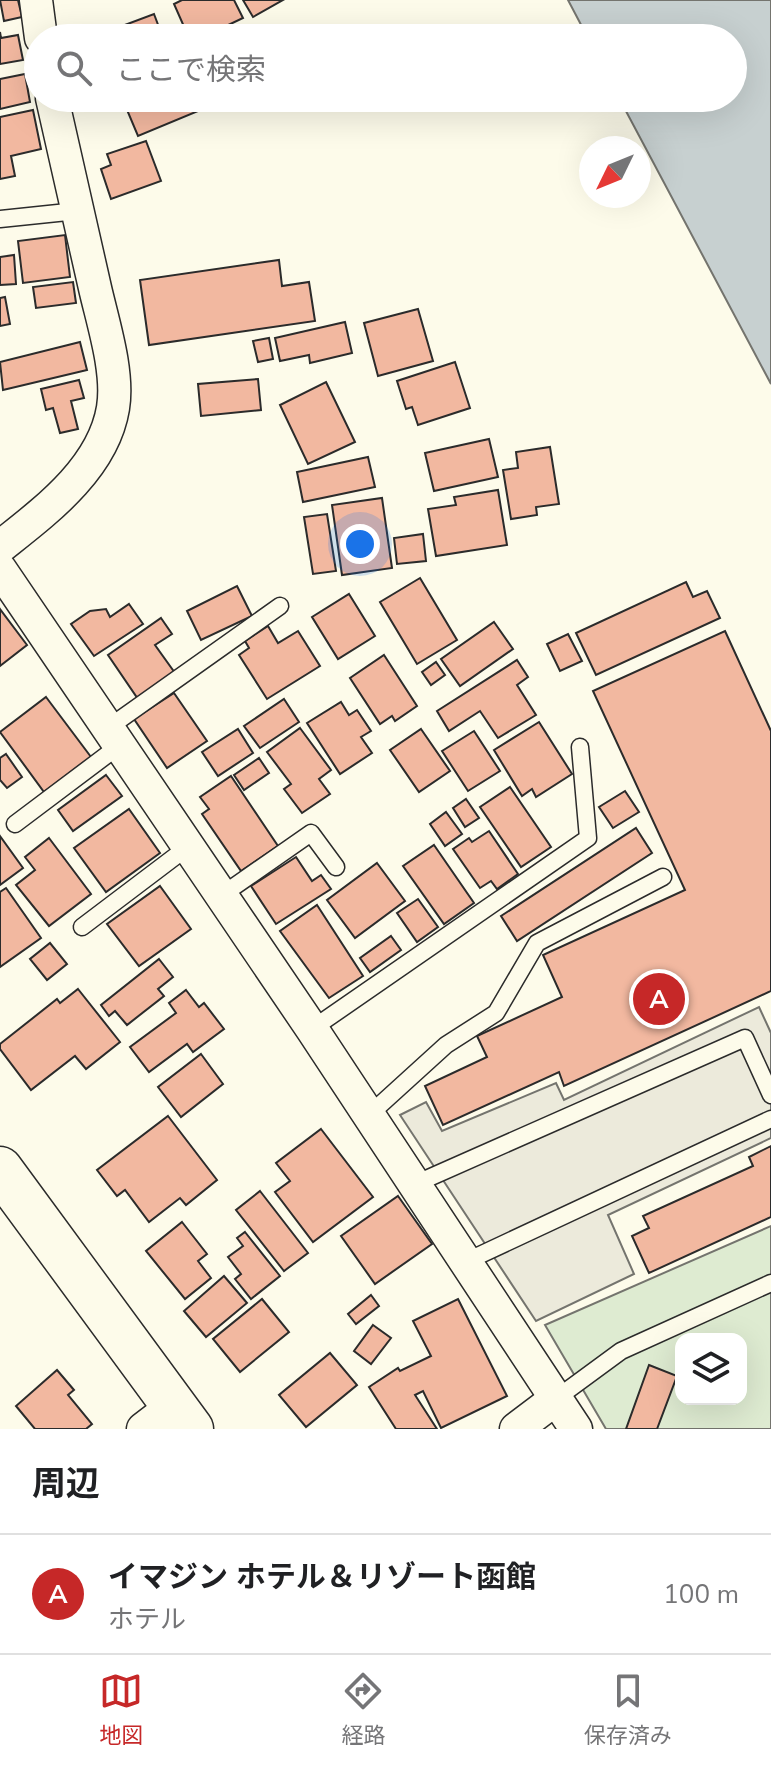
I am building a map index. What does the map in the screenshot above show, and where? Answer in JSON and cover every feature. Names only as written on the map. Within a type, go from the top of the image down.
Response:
[{"type":"highway","points":[[0,1169],[169,1421]]},
{"type":"street","points":[[36,0],[39,24]]},
{"type":"street","points":[[0,547],[59,500],[83,471],[106,429],[113,407],[108,344],[55,112]]},
{"type":"street","points":[[0,569],[312,1029],[576,1429]]},
{"type":"street","points":[[516,1429],[557,1398]]},
{"type":"lane","points":[[0,219],[77,211]]},
{"type":"lane","points":[[15,824],[114,736],[280,606]]},
{"type":"lane","points":[[312,1029],[588,838],[580,747]]},
{"type":"lane","points":[[222,895],[311,833],[336,867]]},
{"type":"lane","points":[[82,927],[189,846]]},
{"type":"lane","points":[[369,1115],[446,1045],[496,1013],[537,943],[663,877]]},
{"type":"lane","points":[[415,1184],[745,1038],[771,1095]]},
{"type":"lane","points":[[467,1261],[771,1119]]},
{"type":"lane","points":[[557,1398],[621,1351],[771,1283]]},
{"type":"green space","points":[[771,1226],[771,1429],[606,1429],[545,1325]]},
{"type":"shaded area","points":[[568,0],[771,0],[771,384],[651,158],[651,136],[639,136],[626,112],[747,112],[747,24],[581,24]]},
{"type":"shaded area","points":[[759,1007],[771,1033],[771,1138],[608,1215],[634,1274],[536,1321],[400,1115],[426,1102],[442,1131],[556,1083],[564,1100]]},
{"type":"building","points":[[0,0],[18,0],[22,17],[4,21]]},
{"type":"building","points":[[182,0],[234,0],[243,18],[230,24],[183,24],[174,4]]},
{"type":"building","points":[[243,0],[283,0],[253,17]]},
{"type":"building","points":[[154,14],[158,24],[127,24]]},
{"type":"building","points":[[0,32],[1,38],[18,35],[23,60],[0,64]]},
{"type":"building","points":[[24,74],[24,103],[0,109],[0,79]]},
{"type":"building","points":[[33,112],[41,149],[11,156],[15,176],[0,179],[0,117]]},
{"type":"building","points":[[128,112],[196,112],[138,136]]},
{"type":"building","points":[[146,141],[161,181],[111,199],[101,169],[111,165],[107,154]]},
{"type":"building","points":[[65,235],[70,277],[23,283],[18,241]]},
{"type":"building","points":[[14,255],[16,284],[0,285],[0,257]]},
{"type":"building","points":[[279,260],[282,286],[309,282],[315,321],[149,345],[140,280]]},
{"type":"building","points":[[73,282],[76,303],[36,308],[33,287]]},
{"type":"building","points":[[5,297],[10,324],[0,326],[0,298]]},
{"type":"building","points":[[418,309],[433,361],[378,376],[364,323]]},
{"type":"building","points":[[345,322],[352,353],[310,363],[309,355],[280,361],[275,338]]},
{"type":"building","points":[[269,338],[273,359],[258,362],[253,341]]},
{"type":"building","points":[[80,342],[87,370],[3,390],[0,362]]},
{"type":"building","points":[[455,362],[470,408],[418,425],[412,407],[406,409],[397,381]]},
{"type":"building","points":[[258,379],[261,410],[201,416],[198,384]]},
{"type":"building","points":[[79,380],[84,398],[71,401],[78,429],[60,433],[53,408],[46,410],[41,389]]},
{"type":"building","points":[[326,382],[355,442],[308,464],[280,405]]},
{"type":"building","points":[[489,439],[498,477],[434,491],[425,453]]},
{"type":"building","points":[[550,447],[559,504],[536,507],[537,515],[511,519],[503,470],[518,468],[516,452]]},
{"type":"building","points":[[368,457],[375,487],[303,502],[297,472]]},
{"type":"building","points":[[498,490],[507,545],[436,556],[428,509],[456,505],[454,497]]},
{"type":"building","points":[[382,498],[392,568],[342,575],[332,505]]},
{"type":"building","points":[[327,514],[336,571],[313,574],[304,517]]},
{"type":"building","points":[[423,534],[426,561],[397,564],[394,538]]},
{"type":"building","points":[[420,578],[457,640],[417,664],[380,602]]},
{"type":"building","points":[[686,582],[693,597],[707,591],[720,618],[596,675],[576,633]]},
{"type":"building","points":[[237,586],[252,616],[201,640],[187,611]]},
{"type":"building","points":[[349,594],[375,636],[338,659],[312,617]]},
{"type":"building","points":[[129,604],[143,624],[94,656],[71,624],[90,611],[106,609],[110,617]]},
{"type":"building","points":[[0,609],[27,645],[0,666]]},
{"type":"building","points":[[161,618],[172,634],[155,645],[175,673],[138,699],[108,655]]},
{"type":"building","points":[[494,622],[513,649],[460,686],[441,659]]},
{"type":"building","points":[[268,626],[278,643],[298,631],[320,666],[267,699],[239,655],[249,648],[245,641]]},
{"type":"building","points":[[725,631],[771,731],[771,991],[564,1086],[559,1072],[443,1125],[425,1086],[487,1057],[477,1036],[562,997],[543,955],[685,890],[593,691]]},
{"type":"building","points":[[568,634],[582,661],[560,671],[547,644]]},
{"type":"building","points":[[384,655],[417,706],[395,721],[392,716],[380,724],[350,678]]},
{"type":"building","points":[[517,660],[528,677],[517,685],[536,715],[498,738],[480,711],[449,731],[437,711]]},
{"type":"building","points":[[436,662],[445,675],[431,685],[422,672]]},
{"type":"building","points":[[174,693],[207,741],[167,768],[134,719]]},
{"type":"building","points":[[46,697],[91,757],[44,792],[0,732]]},
{"type":"building","points":[[284,699],[299,722],[260,748],[244,726]]},
{"type":"building","points":[[341,702],[349,715],[357,710],[371,731],[361,737],[372,753],[340,774],[307,723]]},
{"type":"building","points":[[539,722],[572,774],[536,797],[532,789],[522,796],[494,750]]},
{"type":"building","points":[[300,728],[331,770],[319,779],[330,794],[302,813],[284,789],[291,784],[267,752]]},
{"type":"building","points":[[238,729],[253,753],[218,776],[202,752]]},
{"type":"building","points":[[421,729],[450,771],[419,792],[390,750]]},
{"type":"building","points":[[474,731],[500,771],[468,791],[442,751]]},
{"type":"building","points":[[6,754],[22,777],[7,788],[0,780],[0,758]]},
{"type":"building","points":[[259,758],[269,773],[244,790],[234,775]]},
{"type":"building","points":[[106,775],[122,796],[73,831],[58,810]]},
{"type":"building","points":[[231,776],[278,846],[241,871],[202,814],[209,809],[200,797]]},
{"type":"building","points":[[510,787],[551,847],[521,867],[480,807]]},
{"type":"building","points":[[625,791],[639,812],[613,828],[599,807]]},
{"type":"building","points":[[466,799],[479,818],[465,827],[453,808]]},
{"type":"building","points":[[129,809],[160,853],[106,892],[74,848]]},
{"type":"building","points":[[446,812],[462,834],[445,846],[430,824]]},
{"type":"building","points":[[636,828],[652,853],[517,941],[501,916]]},
{"type":"building","points":[[489,831],[518,874],[497,889],[491,881],[480,888],[453,849],[469,838],[472,842]]},
{"type":"building","points":[[0,836],[23,868],[0,885]]},
{"type":"building","points":[[49,838],[91,894],[49,926],[16,885],[35,870],[25,857]]},
{"type":"building","points":[[434,845],[474,903],[444,924],[403,866]]},
{"type":"building","points":[[296,857],[312,881],[321,875],[331,889],[276,924],[251,886]]},
{"type":"building","points":[[377,863],[405,901],[355,938],[327,900]]},
{"type":"building","points":[[160,886],[191,929],[139,966],[107,924]]},
{"type":"building","points":[[6,888],[41,938],[0,967],[0,892]]},
{"type":"building","points":[[418,899],[438,927],[417,942],[397,913]]},
{"type":"building","points":[[317,905],[363,976],[329,998],[280,931]]},
{"type":"building","points":[[391,936],[401,950],[370,972],[360,958]]},
{"type":"building","points":[[50,943],[67,964],[47,980],[30,959]]},
{"type":"building","points":[[159,959],[173,977],[158,989],[164,996],[127,1025],[115,1011],[109,1016],[101,1005]]},
{"type":"building","points":[[78,989],[120,1042],[86,1069],[75,1056],[31,1090],[0,1049],[0,1044],[57,999],[60,1003]]},
{"type":"building","points":[[186,990],[199,1007],[204,1003],[224,1029],[193,1052],[187,1044],[149,1072],[130,1047],[176,1013],[169,1003]]},
{"type":"building","points":[[201,1054],[223,1084],[181,1117],[158,1087]]},
{"type":"building","points":[[168,1116],[217,1180],[186,1205],[180,1198],[149,1222],[125,1190],[117,1196],[97,1170]]},
{"type":"building","points":[[321,1129],[373,1197],[313,1242],[275,1192],[290,1181],[276,1163]]},
{"type":"building","points":[[771,1146],[771,1217],[649,1273],[632,1236],[649,1228],[643,1216],[753,1166],[749,1157]]},
{"type":"building","points":[[260,1191],[308,1253],[284,1271],[236,1210]]},
{"type":"building","points":[[398,1196],[432,1244],[375,1284],[341,1236]]},
{"type":"building","points":[[182,1222],[207,1254],[198,1261],[211,1278],[185,1299],[146,1251]]},
{"type":"building","points":[[245,1232],[280,1276],[251,1299],[235,1279],[241,1274],[228,1257],[243,1246],[237,1238]]},
{"type":"building","points":[[224,1276],[247,1303],[206,1337],[184,1311]]},
{"type":"building","points":[[371,1295],[379,1306],[356,1324],[348,1314]]},
{"type":"building","points":[[262,1299],[289,1332],[240,1372],[213,1339]]},
{"type":"building","points":[[458,1299],[507,1396],[441,1428],[423,1391],[415,1395],[437,1429],[396,1429],[369,1387],[398,1368],[400,1371],[431,1356],[413,1321]]},
{"type":"building","points":[[373,1325],[391,1338],[371,1364],[354,1351]]},
{"type":"building","points":[[330,1353],[357,1385],[306,1427],[279,1395]]},
{"type":"building","points":[[649,1365],[675,1375],[657,1429],[626,1429]]},
{"type":"building","points":[[57,1370],[74,1390],[68,1395],[92,1424],[86,1429],[35,1429],[16,1406]]},
{"type":"place","name":"イマジン ホテル＆リゾート函館","points":[[659,999]]}]
